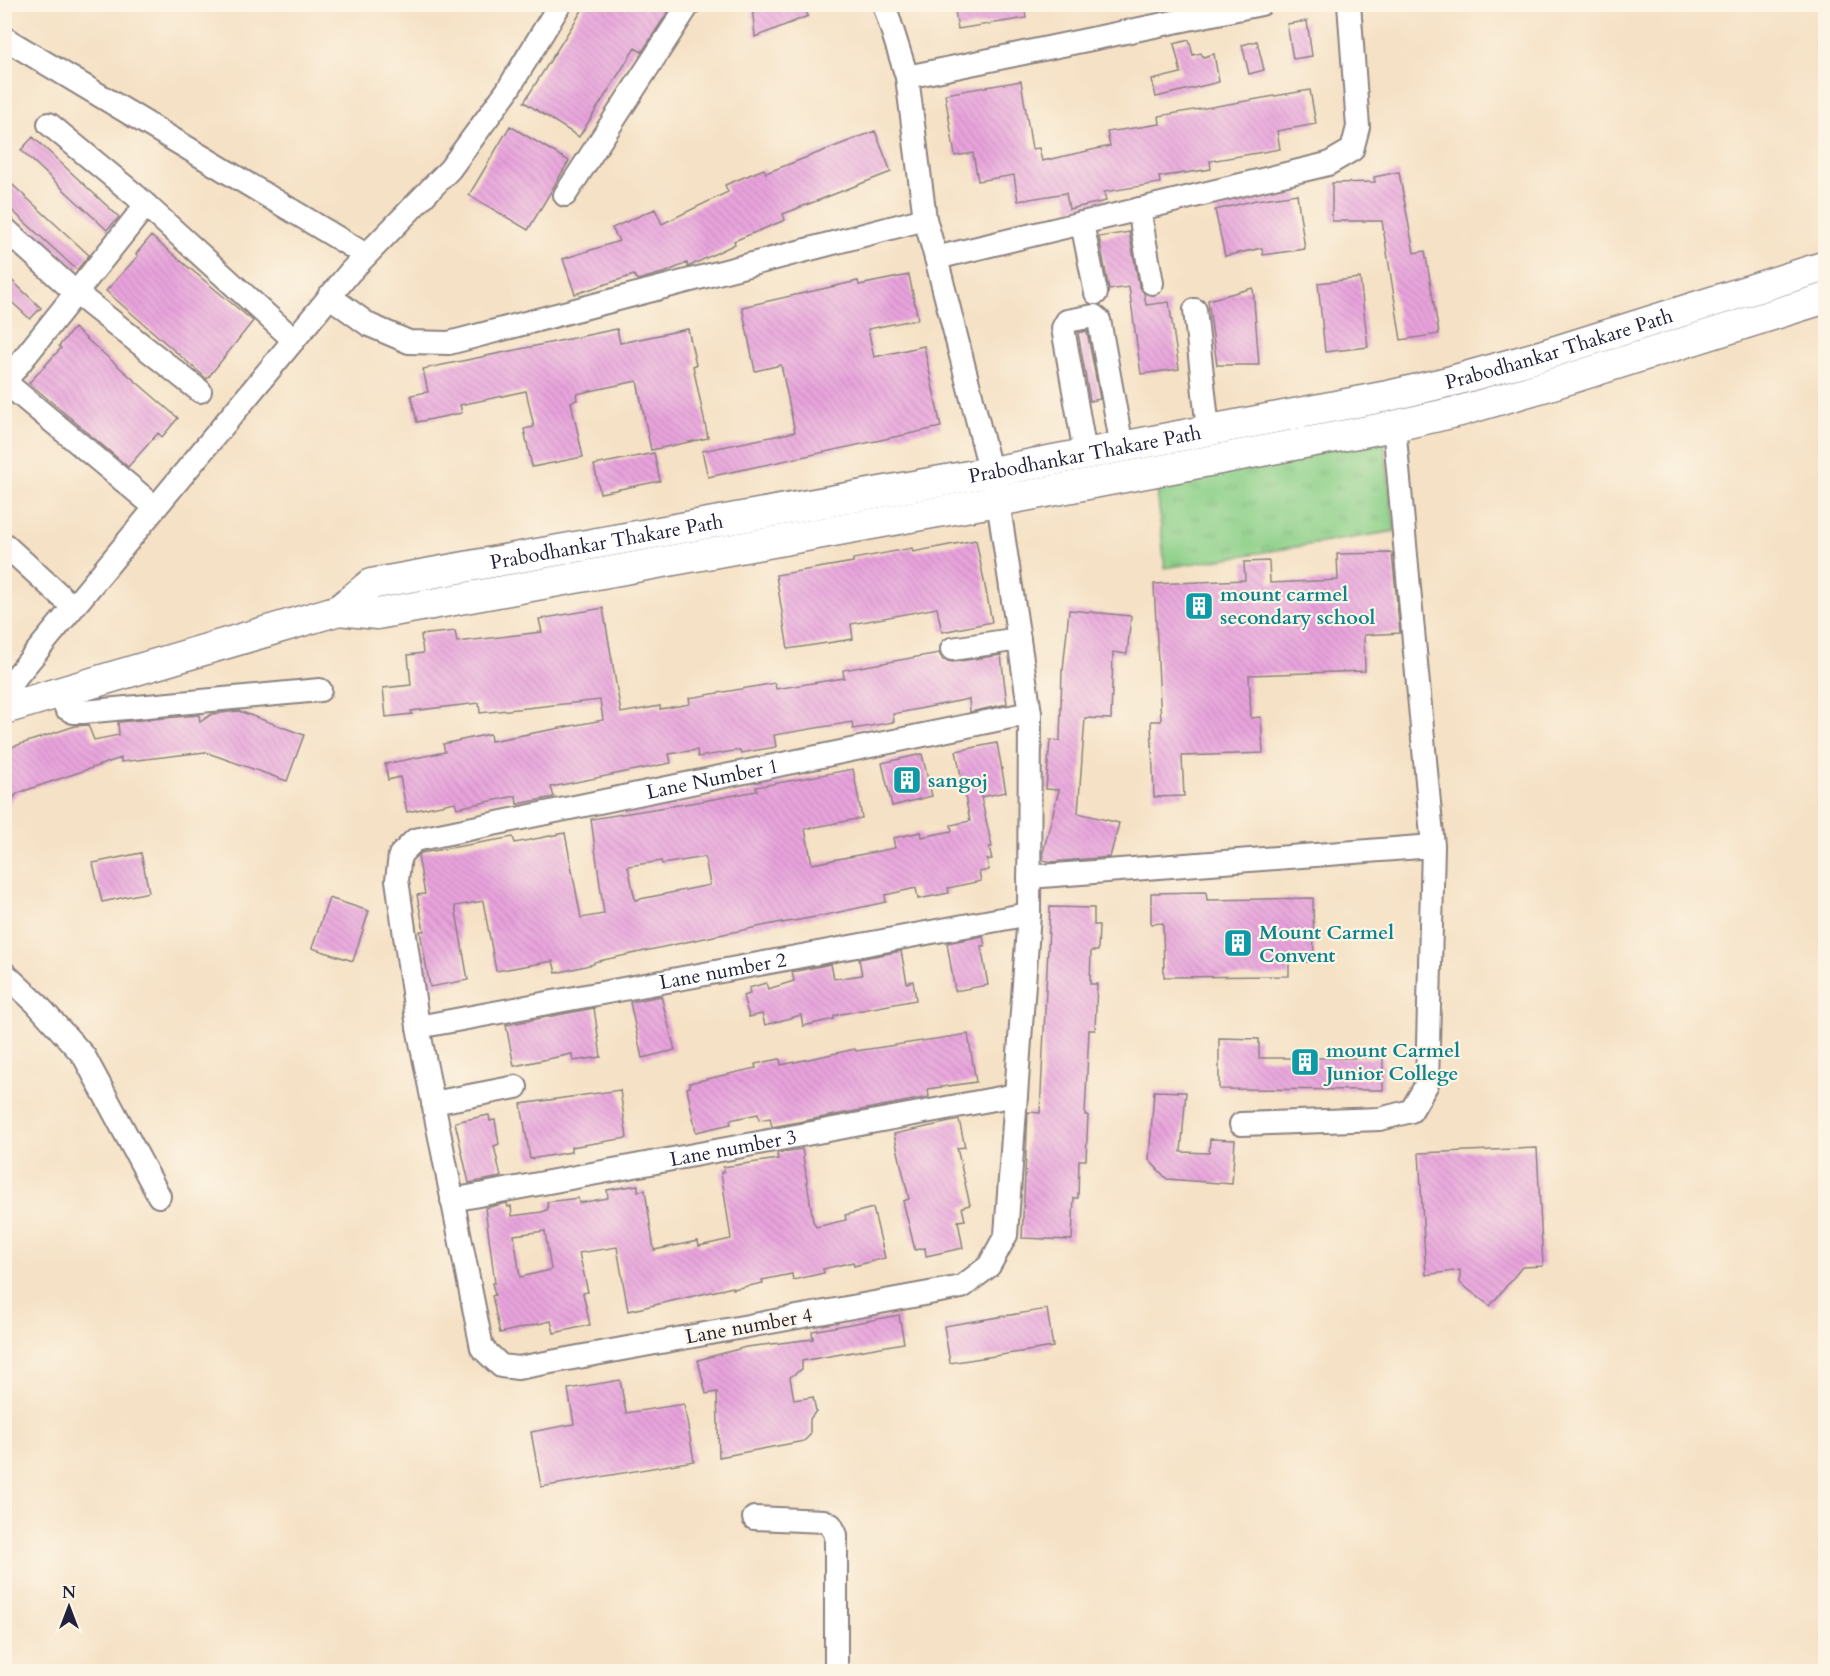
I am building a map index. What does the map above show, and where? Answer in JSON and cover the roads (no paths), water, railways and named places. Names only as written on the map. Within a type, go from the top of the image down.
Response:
[{"type":"main road","name":"Prabodhankar Thakare Path","points":[[339,610],[371,584],[991,472],[1388,396],[1452,381],[1560,350],[1826,266]]},
{"type":"main road","name":"Prabodhankar Thakare Path","points":[[9,694],[61,691],[339,610],[377,614],[1394,426],[1460,411],[1546,386],[1826,298]]},
{"type":"street","points":[[9,694],[73,607],[329,296],[450,169],[507,91],[560,4]]},
{"type":"street","points":[[565,195],[689,4]]},
{"type":"street","points":[[884,4],[907,77],[926,219],[998,501],[1030,713],[1029,914],[1016,1095]]},
{"type":"street","points":[[907,77],[1261,4]]},
{"type":"street","points":[[936,258],[1140,216],[1328,164],[1352,150],[1358,127],[1349,4]]},
{"type":"street","points":[[4,38],[366,255]]},
{"type":"street","points":[[49,124],[146,205],[294,340]]},
{"type":"street","points":[[146,205],[5,382],[155,507]]},
{"type":"street","points":[[1140,216],[1152,283]]},
{"type":"street","points":[[329,296],[369,324],[409,342],[449,343],[926,219]]},
{"type":"street","points":[[4,228],[76,293],[200,391]]},
{"type":"street","points":[[1083,229],[1096,293]]},
{"type":"street","points":[[1195,310],[1208,430]]},
{"type":"street","points":[[1085,453],[1063,328],[1067,321],[1098,317],[1122,447]]},
{"type":"street","points":[[1077,406],[1114,399]]},
{"type":"street","points":[[1241,1124],[1380,1119],[1411,1111],[1427,1084],[1433,846],[1394,426]]},
{"type":"street","points":[[4,544],[73,607]]},
{"type":"street","points":[[952,649],[1019,639]]},
{"type":"street","points":[[61,691],[66,708],[73,712],[83,712],[320,690]]},
{"type":"street","name":"Lane Number 1","points":[[418,1028],[396,880],[400,855],[415,840],[1030,713]]},
{"type":"street","points":[[1029,877],[1433,846]]},
{"type":"street","name":"Lane number 2","points":[[418,1028],[1029,914]]},
{"type":"street","points":[[4,973],[36,1003],[84,1056],[159,1196]]},
{"type":"street","points":[[418,1028],[452,1200]]},
{"type":"street","points":[[433,1103],[516,1087]]},
{"type":"street","name":"Lane number 3","points":[[452,1200],[1016,1095]]},
{"type":"street","name":"Lane number 4","points":[[452,1200],[482,1348],[501,1366],[518,1368],[962,1287],[989,1266],[1006,1235],[1016,1095]]},
{"type":"street","points":[[754,1518],[824,1521],[831,1525],[836,1535],[836,1671]]},
{"type":"place","name":"mount carmel secondary school","points":[[1199,606]]},
{"type":"place","name":"sangoj","points":[[907,780]]},
{"type":"place","name":"Mount Carmel Convent","points":[[1238,943]]},
{"type":"place","name":"mount Carmel Junior College","points":[[1305,1062]]}]
